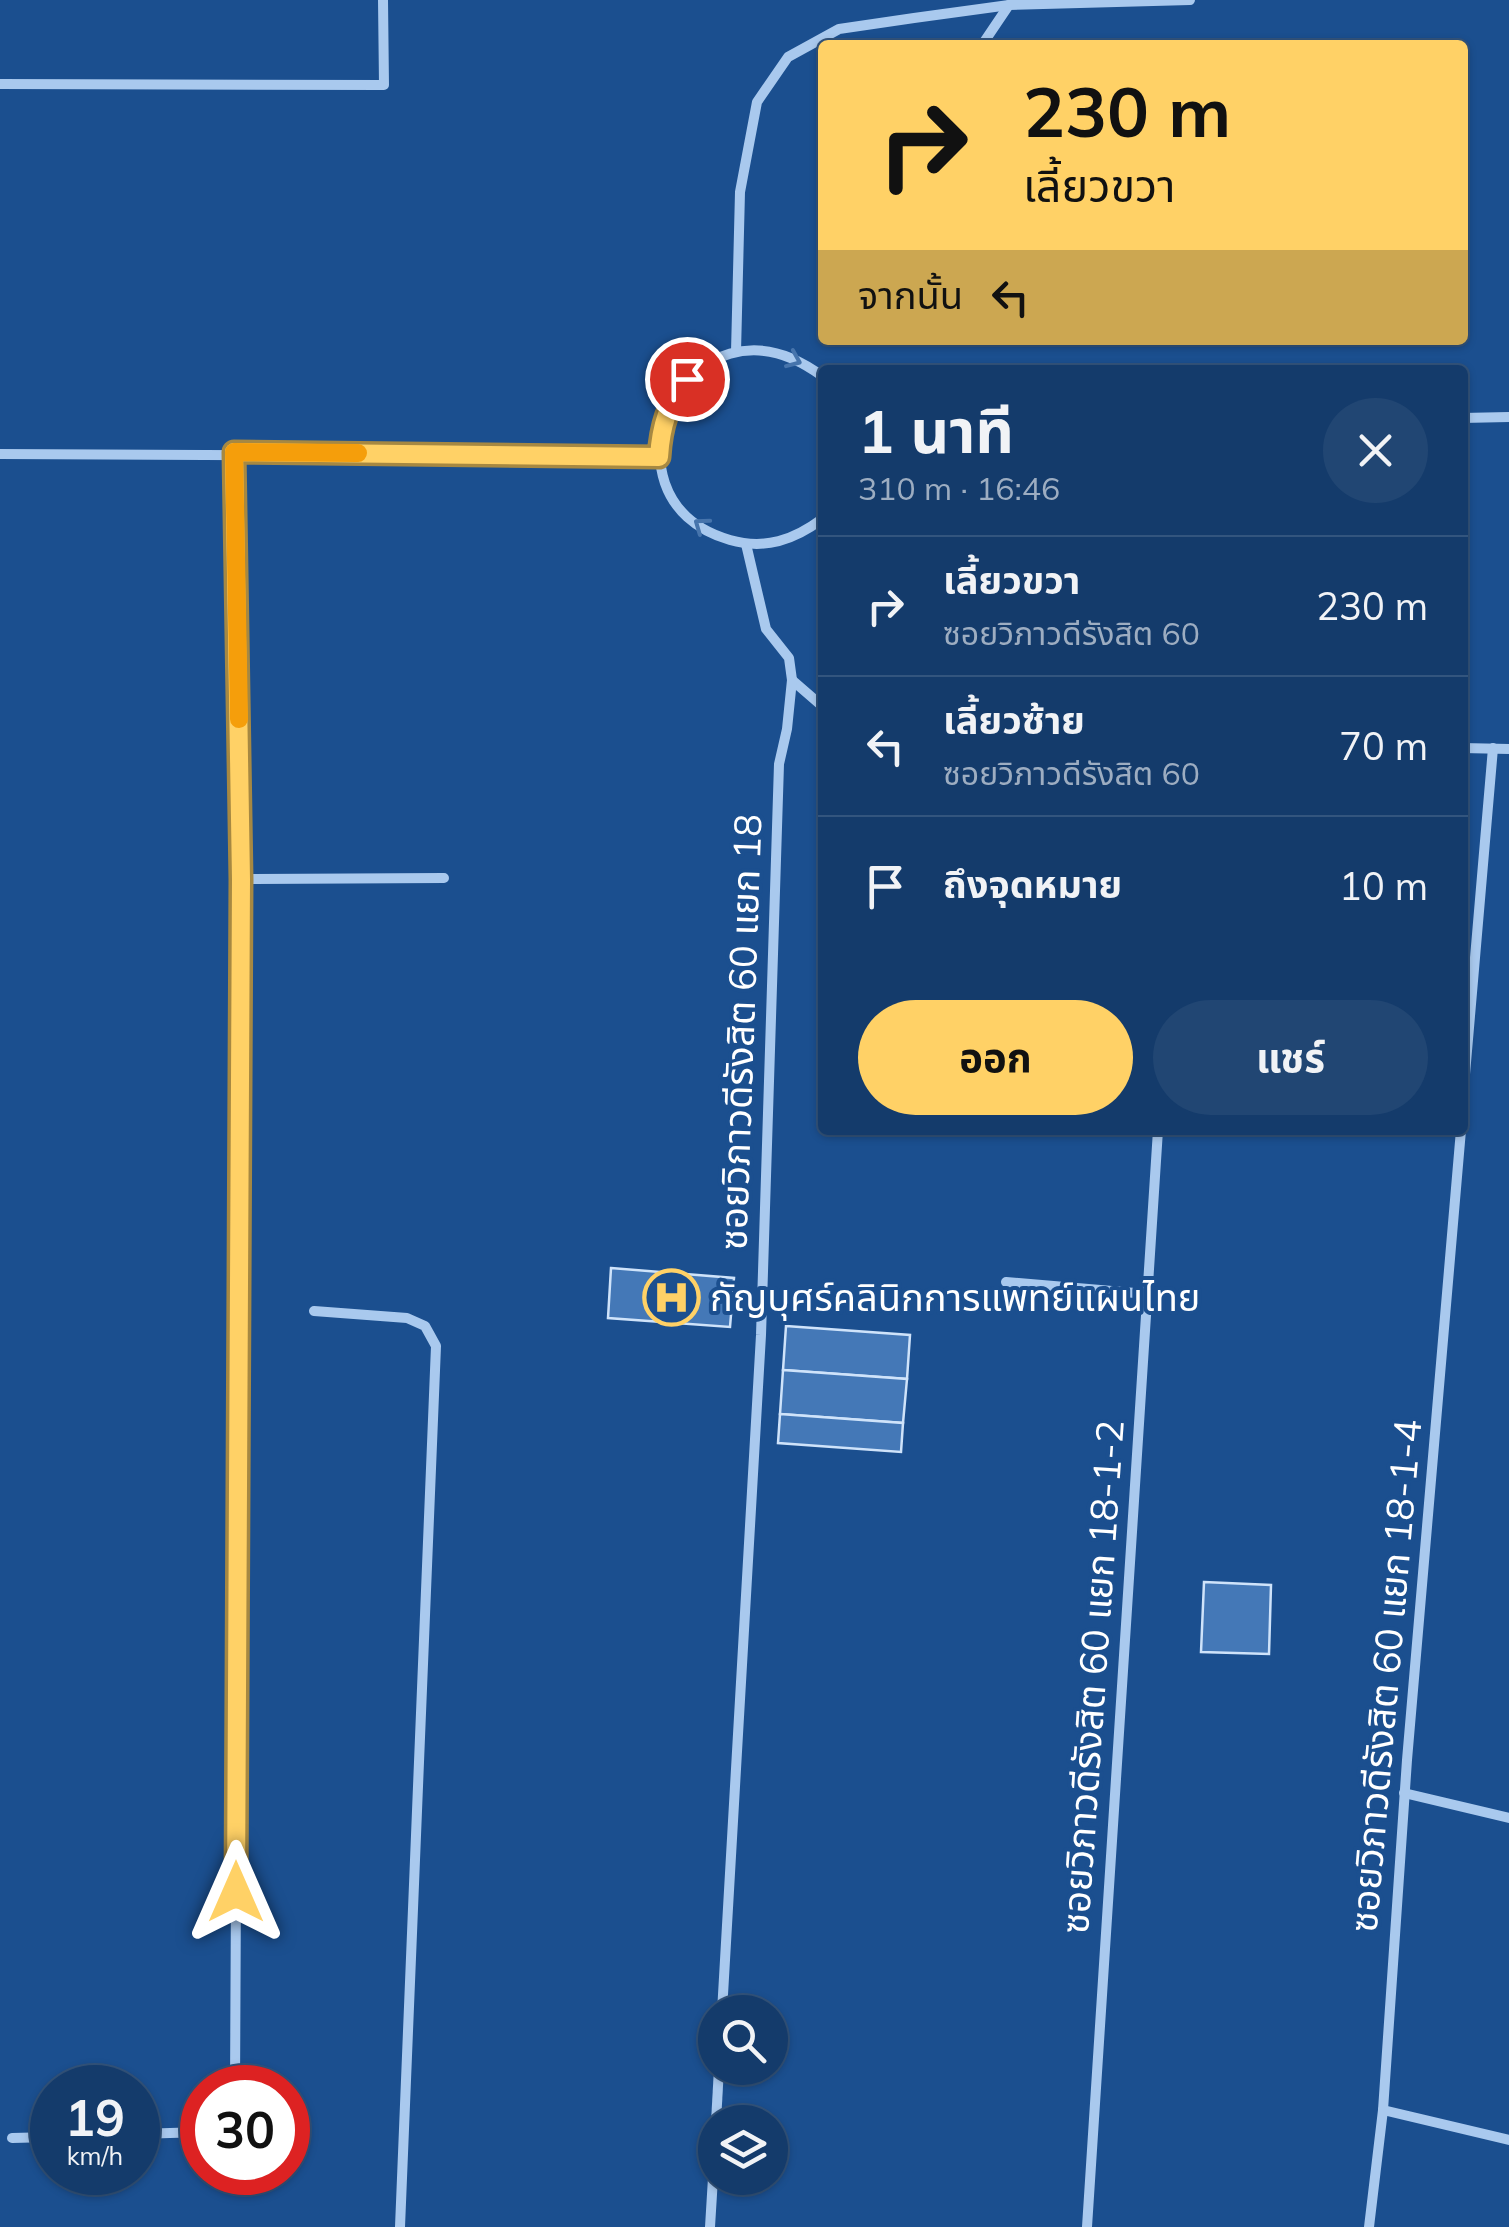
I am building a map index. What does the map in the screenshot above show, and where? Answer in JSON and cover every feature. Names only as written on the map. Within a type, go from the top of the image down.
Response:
[{"type":"street","points":[[0,84],[384,85],[384,0]]},
{"type":"street","points":[[819,40],[839,29],[1009,5],[1190,0]]},
{"type":"street","points":[[985,40],[1009,5]]},
{"type":"street","points":[[736,352],[740,192],[757,102],[788,57],[818,41]]},
{"type":"street","points":[[818,373],[800,360],[769,350],[736,352],[710,362],[687,379],[670,402],[661,429],[659,457],[668,489],[687,516],[714,535],[746,544],[776,543],[803,533],[818,522]]},
{"type":"street","points":[[1468,418],[1509,417]]},
{"type":"street","points":[[0,454],[234,452],[659,457]]},
{"type":"street","points":[[234,452],[241,879],[235,2065]]},
{"type":"street","points":[[746,544],[766,629],[789,658],[792,680],[818,703]]},
{"type":"street","name":"ซอยวิภาวดีรังสิต 60 แยก 18","points":[[723,1995],[761,1335],[778,764],[792,680]]},
{"type":"street","points":[[1468,748],[1509,749]]},
{"type":"street","points":[[1468,1039],[1493,748]]},
{"type":"street","points":[[241,879],[444,878]]},
{"type":"street","name":"ซอยวิภาวดีรังสิต 60 แยก 18-1-2","points":[[1087,2227],[1158,1135]]},
{"type":"street","name":"ซอยวิภาวดีรังสิต 60 แยก 18-1-4","points":[[1369,2227],[1383,2110],[1404,1793],[1461,1135]]},
{"type":"street","points":[[1006,1282],[1148,1294]]},
{"type":"street","points":[[314,1311],[406,1318],[426,1326],[436,1346],[400,2227]]},
{"type":"street","points":[[1404,1793],[1509,1818]]},
{"type":"street","points":[[1383,2110],[1509,2140]]},
{"type":"street","points":[[12,2138],[30,2138]]},
{"type":"street","points":[[710,2227],[712,2195]]},
{"type":"building","name":"กัญบุศร์คลินิกการแพทย์แผนไทย","points":[[611,1268],[734,1278],[730,1327],[608,1318]]},
{"type":"building","points":[[786,1326],[910,1335],[907,1379],[783,1370]]},
{"type":"building","points":[[783,1370],[907,1379],[903,1423],[780,1414]]},
{"type":"building","points":[[780,1414],[903,1423],[901,1452],[778,1443]]},
{"type":"building","points":[[1204,1582],[1271,1585],[1269,1654],[1201,1652]]},
{"type":"slow traffic","points":[[239,719],[234,452],[358,453]]},
{"type":"place","name":"กัญบุศร์คลินิกการแพทย์แผนไทย","points":[[671,1298]]},
{"type":"route","points":[[236,1892],[241,879],[234,452],[659,457],[661,429],[670,402],[687,379]]}]
